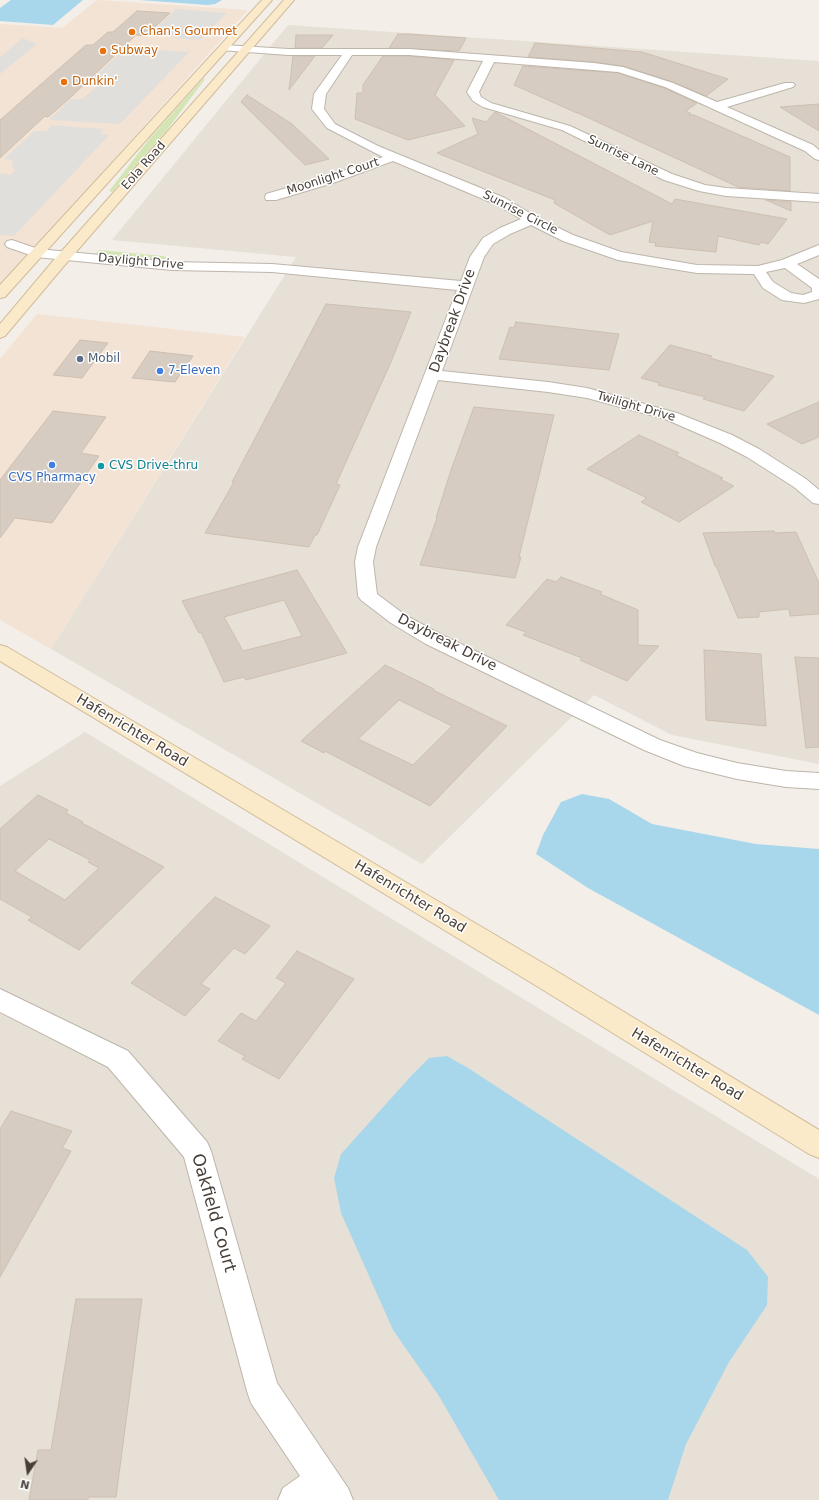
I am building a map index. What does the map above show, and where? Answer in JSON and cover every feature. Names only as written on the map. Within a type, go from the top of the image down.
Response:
[{"type":"street","name":"Eola Road","points":[[0,294],[267,0]]},
{"type":"street","name":"Eola Road","points":[[0,333],[66,256],[85,243],[246,50],[290,0]]},
{"type":"street","points":[[224,48],[246,50],[409,52],[619,69],[669,85],[809,148],[819,156]]},
{"type":"street","name":"Sunrise Circle","points":[[347,52],[347,57],[320,94],[318,109],[331,126],[374,149],[500,201],[531,220],[568,238],[618,256],[697,269],[758,270],[788,263],[819,249]]},
{"type":"street","name":"Sunrise Lane","points":[[490,58],[473,92],[477,99],[487,105],[566,128],[668,177],[703,188],[726,192],[819,198]]},
{"type":"street","points":[[717,106],[789,85]]},
{"type":"street","name":"Moonlight Court","points":[[271,197],[329,180],[394,157]]},
{"type":"street","name":"Daybreak Drive","points":[[531,220],[505,231],[488,241],[477,257],[433,375],[413,421],[367,547],[364,562],[368,596],[398,619],[433,638],[652,745],[692,760],[738,771],[786,779],[819,781]]},
{"type":"street","name":"Daylight Drive","points":[[6,243],[49,240],[85,243]]},
{"type":"street","name":"Daylight Drive","points":[[6,243],[36,253],[172,266],[272,268],[466,286]]},
{"type":"street","name":"Daylight Drive","points":[[183,253],[272,268]]},
{"type":"street","points":[[758,270],[768,284],[786,297],[804,299],[819,294],[819,286],[788,263]]},
{"type":"street","name":"Twilight Drive","points":[[433,375],[587,394],[627,403],[671,416],[726,439],[753,453],[800,483],[819,499]]},
{"type":"street","name":"Hafenrichter Road","points":[[0,652],[544,977],[819,1145]]},
{"type":"street","name":"Oakfield Court","points":[[0,1000],[118,1059],[198,1151],[263,1391],[330,1491]]},
{"type":"street","points":[[295,1500],[330,1491]]},
{"type":"shaded area","points":[[97,0],[248,10],[0,287],[0,24],[62,28]]},
{"type":"shaded area","points":[[176,9],[227,13],[200,40],[174,38],[177,36],[152,32]]},
{"type":"shaded area","points":[[288,25],[819,61],[819,764],[672,735],[594,695],[422,864],[51,649],[296,257],[112,240]]},
{"type":"shaded area","points":[[23,38],[37,44],[0,74],[0,57]]},
{"type":"shaded area","points":[[126,48],[189,52],[120,124],[49,120],[71,99],[82,99],[96,87],[85,85]]},
{"type":"shaded area","points":[[52,125],[103,129],[100,134],[109,135],[14,236],[0,235],[0,174],[10,175],[15,171],[12,163],[13,160],[4,159],[34,131],[46,131]]},
{"type":"shaded area","points":[[37,314],[245,337],[51,649],[0,620],[0,359]]},
{"type":"shaded area","points":[[85,732],[819,1179],[819,1500],[0,1500],[0,786]]},
{"type":"green space","points":[[203,79],[205,79],[167,130],[112,192],[109,191],[151,137]]},
{"type":"green space","points":[[99,250],[163,256],[168,258],[161,261],[100,255],[96,253]]},
{"type":"water","points":[[11,0],[83,0],[53,25],[0,21],[0,8]]},
{"type":"water","points":[[140,0],[222,0],[215,4],[207,5]]},
{"type":"water","points":[[582,794],[609,799],[652,824],[756,844],[819,849],[819,1015],[588,888],[536,854],[543,835],[561,802]]},
{"type":"water","points":[[447,1056],[468,1068],[747,1250],[768,1277],[767,1305],[729,1362],[686,1444],[668,1500],[499,1500],[439,1396],[393,1330],[341,1213],[334,1178],[341,1154],[412,1075],[429,1058]]},
{"type":"building","points":[[137,11],[170,13],[145,36],[136,35],[70,98],[48,117],[45,116],[0,158],[0,120],[86,45],[93,45],[108,32],[113,32]]},
{"type":"building","points":[[398,34],[466,38],[459,51],[389,48]]},
{"type":"building","points":[[296,35],[333,35],[322,48],[295,48]]},
{"type":"building","points":[[535,43],[642,52],[728,79],[706,96],[673,82],[623,66],[594,62],[528,57]]},
{"type":"building","points":[[293,56],[315,56],[289,90]]},
{"type":"building","points":[[383,56],[409,56],[454,60],[435,95],[465,126],[408,140],[355,119],[357,93],[363,93],[363,85]]},
{"type":"building","points":[[523,66],[618,73],[664,88],[697,103],[686,111],[691,114],[689,115],[694,115],[790,157],[790,191],[738,187],[514,85]]},
{"type":"building","points":[[247,95],[292,124],[329,159],[305,165],[241,102]]},
{"type":"building","points":[[819,104],[819,131],[780,107]]},
{"type":"building","points":[[495,112],[672,204],[675,199],[787,219],[768,244],[761,242],[759,245],[718,236],[716,252],[655,246],[656,243],[649,242],[653,221],[610,235],[554,203],[555,200],[437,153],[478,134],[472,118],[486,122]]},
{"type":"building","points":[[766,200],[791,202],[791,211]]},
{"type":"building","points":[[326,304],[411,312],[391,362],[336,484],[340,485],[317,535],[315,535],[309,547],[205,533],[234,482],[232,482]]},
{"type":"building","points":[[516,322],[619,334],[609,370],[499,359],[510,327],[514,328]]},
{"type":"building","name":"Mobil","points":[[80,340],[108,343],[82,378],[53,375]]},
{"type":"building","points":[[670,345],[712,356],[710,358],[774,376],[744,411],[703,399],[705,397],[658,385],[659,383],[641,378]]},
{"type":"building","name":"7-Eleven","points":[[150,351],[193,356],[175,382],[132,378]]},
{"type":"building","points":[[819,402],[819,437],[802,444],[767,424]]},
{"type":"building","points":[[474,407],[554,415],[515,578],[420,565],[437,518],[451,470]]},
{"type":"building","name":"CVS Pharmacy","points":[[53,411],[106,417],[81,453],[99,456],[52,523],[15,518],[0,538],[0,480]]},
{"type":"building","points":[[639,435],[679,453],[676,455],[723,478],[720,479],[734,486],[679,522],[641,502],[647,498],[587,469]]},
{"type":"building","points":[[774,531],[775,533],[796,532],[819,583],[819,614],[790,616],[789,609],[759,612],[759,617],[738,618],[715,566],[703,533]]},
{"type":"building","points":[[297,570],[347,653],[246,680],[244,677],[224,682],[201,632],[199,633],[182,601]],"holes":[[[284,600],[302,636],[243,651],[224,617]]]},
{"type":"building","points":[[561,577],[602,592],[600,594],[638,610],[638,645],[659,646],[627,681],[580,660],[582,658],[523,635],[526,632],[506,625],[547,579],[556,582]]},
{"type":"building","points":[[704,650],[761,654],[766,726],[706,720]]},
{"type":"building","points":[[795,657],[819,658],[819,747],[806,748]]},
{"type":"building","points":[[385,665],[507,726],[430,806],[325,751],[324,753],[301,741]],"holes":[[[399,700],[452,726],[413,765],[358,739]]]},
{"type":"building","points":[[38,795],[68,810],[66,813],[83,822],[82,823],[164,867],[79,950],[28,920],[32,917],[0,899],[0,829]],"holes":[[[49,839],[90,860],[88,862],[99,868],[65,900],[15,871]]]},
{"type":"building","points":[[215,897],[270,926],[245,954],[234,948],[201,984],[210,989],[185,1016],[131,983]]},
{"type":"building","points":[[297,951],[354,979],[279,1079],[242,1059],[245,1056],[218,1041],[241,1013],[256,1021],[286,983],[276,978]]},
{"type":"building","points":[[11,1111],[72,1131],[62,1148],[71,1151],[0,1277],[0,1129]]},
{"type":"building","points":[[76,1299],[142,1299],[116,1497],[88,1497],[88,1500],[29,1500],[38,1450],[51,1450]]},
{"type":"place","name":"Chan's Gourmet","points":[[132,32]]},
{"type":"place","name":"Subway","points":[[103,51]]},
{"type":"place","name":"Dunkin'","points":[[64,82]]},
{"type":"place","name":"Mobil","points":[[80,359]]},
{"type":"place","name":"7-Eleven","points":[[160,371]]},
{"type":"place","name":"CVS Pharmacy","points":[[52,465]]},
{"type":"place","name":"CVS Drive-thru","points":[[101,466]]}]
